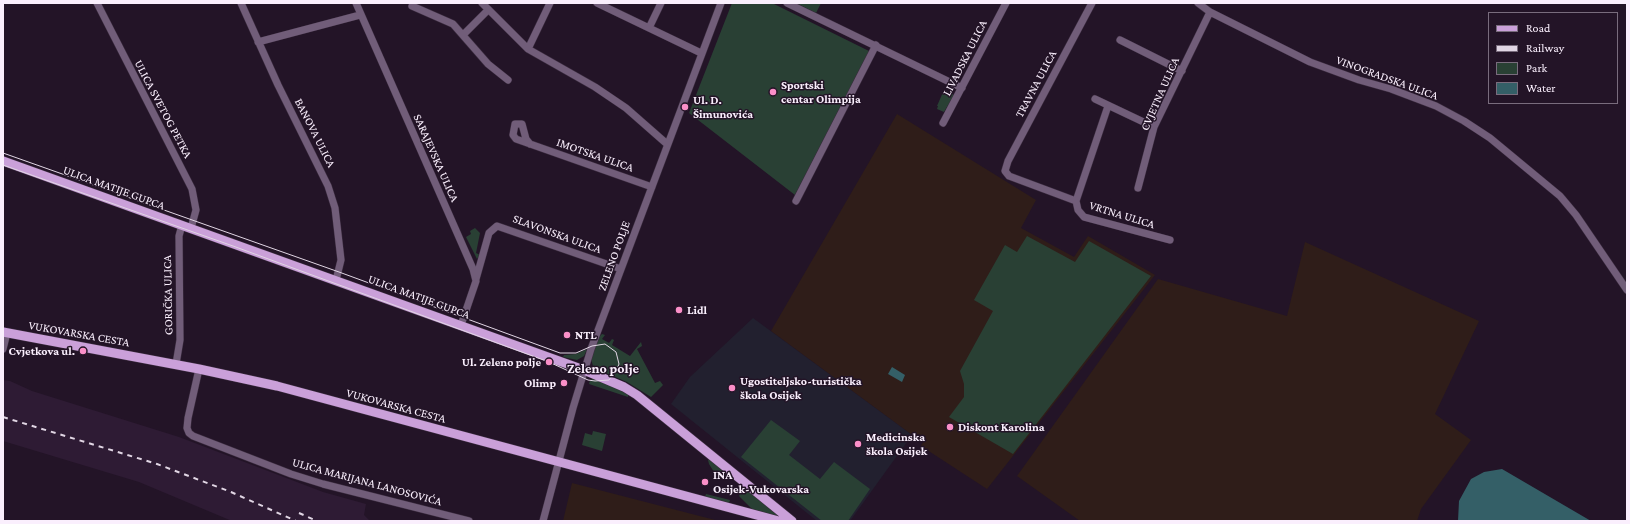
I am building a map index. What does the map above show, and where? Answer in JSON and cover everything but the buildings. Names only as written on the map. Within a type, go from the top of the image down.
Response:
[{"type":"main road","name":"ULICA MATIJE GUPCA","points":[[3,161],[584,370],[634,392],[792,521]]},
{"type":"main road","name":"VUKOVARSKA CESTA","points":[[5,333],[176,364],[277,386],[779,521]]},
{"type":"street","name":"ULICA SVETOG PETKA","points":[[97,3],[192,189],[196,210],[191,228]]},
{"type":"street","name":"BANOVA ULICA","points":[[241,3],[258,42],[323,172],[332,196],[338,224],[341,260],[336,280]]},
{"type":"street","name":"SARAJEVSKA ULICA","points":[[356,3],[360,15],[471,262],[476,281]]},
{"type":"street","points":[[482,3],[528,50],[595,87],[626,108],[668,144]]},
{"type":"street","points":[[528,50],[550,3]]},
{"type":"street","points":[[597,3],[606,5],[701,53]]},
{"type":"street","points":[[649,28],[661,3]]},
{"type":"street","name":"ZELENO POLJE","points":[[543,521],[558,461],[584,370],[701,53],[721,3]]},
{"type":"street","points":[[787,3],[962,88]]},
{"type":"street","name":"LIVADSKA ULICA","points":[[943,123],[1006,3]]},
{"type":"street","name":"TRAVNA ULICA","points":[[1009,176],[1005,171],[1008,161],[1092,3]]},
{"type":"street","name":"VINOGRADSKA ULICA","points":[[1198,3],[1210,12],[1310,62],[1391,89],[1436,106],[1464,121],[1490,138],[1560,196],[1576,215],[1627,290]]},
{"type":"street","points":[[412,6],[453,24],[488,64],[508,80]]},
{"type":"street","points":[[463,35],[488,10]]},
{"type":"street","name":"CVJETNA ULICA","points":[[1138,188],[1154,127],[1210,12]]},
{"type":"street","points":[[258,42],[360,15]]},
{"type":"street","points":[[1120,40],[1182,71]]},
{"type":"street","points":[[796,201],[876,45]]},
{"type":"street","points":[[1095,99],[1154,127]]},
{"type":"street","name":"VRTNA ULICA","points":[[1108,106],[1076,202],[1078,210],[1084,217],[1170,240]]},
{"type":"street","name":"IMOTSKA ULICA","points":[[530,144],[652,186]]},
{"type":"street","name":"VRTNA ULICA","points":[[1009,176],[1076,202]]},
{"type":"street","name":"GORIČKA ULICA","points":[[176,364],[180,340],[179,236],[182,225]]},
{"type":"street","name":"SLAVONSKA ULICA","points":[[476,281],[489,233],[495,227],[501,226],[621,269]]},
{"type":"street","points":[[461,325],[476,281]]},
{"type":"street","points":[[3,349],[5,333]]},
{"type":"street","name":"ULICA MARIJANA LANOSOVIĆA","points":[[199,369],[188,418],[188,433],[192,436],[291,474],[323,484],[469,521]]},
{"type":"shaded area","points":[[897,114],[1036,200],[1021,228],[1074,257],[1088,236],[1155,275],[987,489],[921,446],[925,439],[918,434],[916,438],[771,331]]},
{"type":"shaded area","points":[[1305,242],[1479,321],[1435,414],[1471,440],[1421,509],[1417,521],[1080,521],[1017,476],[1158,279],[1287,316]]},
{"type":"shaded area","points":[[753,318],[912,435],[850,521],[817,521],[671,404],[690,377]]},
{"type":"shaded area","points":[[3,380],[10,381],[32,391],[179,437],[323,492],[366,504],[364,515],[370,521],[232,521],[139,482],[3,441]]},
{"type":"shaded area","points":[[572,483],[688,513],[719,521],[563,521]]},
{"type":"green space","name":"Sportski centar Olimpija","points":[[732,3],[772,3],[869,51],[795,195],[689,113]]},
{"type":"green space","points":[[796,3],[821,3],[816,13]]},
{"type":"green space","points":[[944,90],[954,95],[944,112],[937,109],[937,106]]},
{"type":"green space","points":[[475,228],[480,233],[476,253],[480,255],[477,259],[466,237],[471,234],[470,231]]},
{"type":"green space","points":[[1027,236],[1075,262],[1089,241],[1151,276],[1013,454],[949,417],[964,397],[964,384],[960,371],[993,311],[974,300],[1005,245],[1017,252]]},
{"type":"green space","points":[[602,334],[605,335],[602,339],[609,343],[612,339],[614,340],[612,345],[630,356],[641,342],[642,346],[637,349],[655,383],[660,381],[663,385],[651,397],[627,382],[593,366],[591,359],[598,338]]},
{"type":"green space","points":[[587,349],[584,356],[577,360],[563,357],[564,355],[576,354]]},
{"type":"green space","points":[[595,378],[628,394],[628,397],[589,384],[590,380]]},
{"type":"green space","points":[[771,420],[800,441],[789,455],[820,479],[834,462],[870,489],[848,521],[822,521],[741,457]]},
{"type":"green space","points":[[593,431],[606,434],[602,451],[582,445],[585,433],[592,435]]},
{"type":"green space","points":[[710,459],[729,474],[727,476],[714,472],[709,464],[708,460]]},
{"type":"green space","points":[[742,489],[749,491],[780,517],[752,509],[739,496]]},
{"type":"green space","points":[[706,494],[730,500],[729,503],[705,497]]},
{"type":"water","points":[[892,367],[905,375],[902,382],[888,374]]},
{"type":"water","points":[[1502,469],[1591,521],[1458,521],[1459,501],[1471,479],[1484,472]]},
{"type":"tram line","points":[[3,153],[339,272],[560,353],[576,353],[592,346],[605,344],[616,352],[619,364],[609,380],[588,380],[549,362],[233,246],[3,165]]},
{"type":"railway","points":[[3,417],[157,464],[231,492],[296,521]]},
{"type":"railway","points":[[299,513],[317,521]]},
{"type":"place","name":"Sportski centar Olimpija","points":[[773,92]]},
{"type":"place","name":"Ul. D. Šimunovića","points":[[685,107]]},
{"type":"place","name":"Lidl","points":[[679,310]]},
{"type":"place","name":"NTL","points":[[567,335]]},
{"type":"place","name":"Cvjetkova ul.","points":[[83,351]]},
{"type":"place","name":"Ul. Zeleno polje","points":[[549,362]]},
{"type":"place","name":"Olimp","points":[[564,383]]},
{"type":"place","name":"Ugostiteljsko-turistička škola Osijek","points":[[732,388]]},
{"type":"place","name":"Diskont Karolina","points":[[950,427]]},
{"type":"place","name":"Medicinska škola Osijek","points":[[858,444]]},
{"type":"place","name":"INA Osijek-Vukovarska","points":[[705,482]]},
{"type":"district","name":"Zeleno polje","points":[[603,369]]}]
